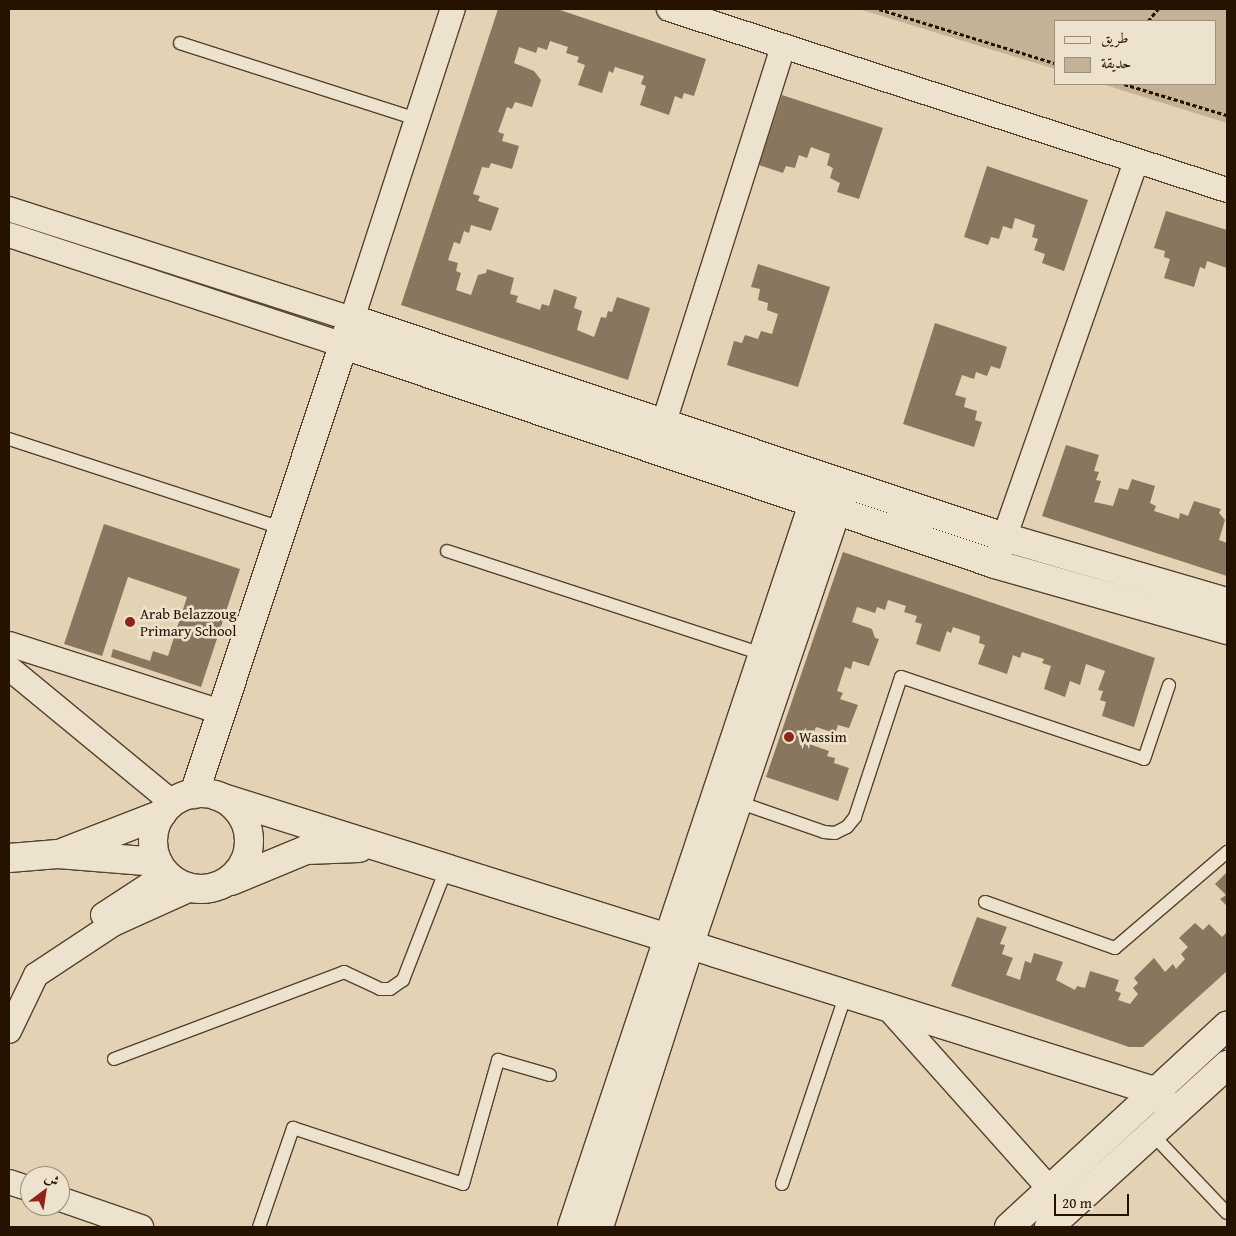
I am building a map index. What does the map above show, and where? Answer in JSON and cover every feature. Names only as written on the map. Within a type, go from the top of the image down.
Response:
[{"type":"street","points":[[162,868],[154,832],[186,802],[221,712],[344,345],[453,9]]},
{"type":"street","points":[[669,9],[1227,190]]},
{"type":"street","points":[[655,452],[783,46]]},
{"type":"street","points":[[995,564],[1136,162]]},
{"type":"street","points":[[9,209],[352,318],[1004,537],[1227,602]]},
{"type":"street","points":[[9,235],[344,345],[655,452],[995,564],[1227,630]]},
{"type":"street","points":[[572,1227],[677,942],[833,481]]},
{"type":"street","points":[[9,644],[221,712]]},
{"type":"street","points":[[599,1227],[677,942],[738,802],[774,657]]},
{"type":"street","points":[[9,668],[186,802],[380,848],[446,868],[1154,1091],[1174,1112]]},
{"type":"street","points":[[58,854],[186,802],[231,804],[242,816],[250,846],[246,862],[237,875],[224,885]]},
{"type":"street","points":[[9,1031],[36,975],[113,924],[191,889],[208,890],[224,885],[306,850],[380,848]]},
{"type":"street","points":[[9,858],[58,854],[162,868],[191,889]]},
{"type":"street","points":[[9,1006],[36,975],[107,912],[162,868]]},
{"type":"street","points":[[888,1008],[1050,1188]]},
{"type":"street","points":[[1009,1227],[1154,1091],[1227,1026]]},
{"type":"street","points":[[1049,1227],[1227,1065]]},
{"type":"street","points":[[70,1202],[141,1227]]},
{"type":"lane","points":[[180,43],[417,119]]},
{"type":"lane","points":[[9,440],[282,528]]},
{"type":"lane","points":[[447,551],[774,657]]},
{"type":"lane","points":[[738,802],[824,832],[835,833],[847,827],[855,817],[901,677],[1144,760],[1169,685]]},
{"type":"lane","points":[[985,902],[1115,948],[1227,852]]},
{"type":"lane","points":[[114,1059],[344,972],[380,989],[390,989],[403,980],[446,868]]},
{"type":"lane","points":[[782,1184],[846,994]]},
{"type":"lane","points":[[259,1227],[293,1128],[463,1184],[498,1060],[550,1075]]},
{"type":"lane","points":[[1151,1133],[1227,1213]]},
{"type":"path","points":[[879,9],[1054,62]]},
{"type":"path","points":[[1149,20],[1158,9]]},
{"type":"path","points":[[1127,85],[1227,115]]},
{"type":"green space","points":[[859,9],[1227,9],[1227,123],[1105,85],[1216,85],[1216,20],[1054,20],[1054,69]]},
{"type":"building","points":[[498,9],[557,9],[706,59],[694,96],[684,93],[682,99],[675,96],[669,115],[640,105],[646,86],[641,84],[644,76],[615,67],[613,73],[609,71],[602,93],[578,85],[585,65],[577,62],[579,57],[566,53],[568,47],[550,41],[547,50],[538,47],[536,53],[519,47],[514,63],[534,71],[541,80],[532,107],[515,102],[512,109],[507,107],[498,132],[504,134],[502,141],[519,146],[512,169],[491,163],[489,168],[482,167],[473,194],[480,196],[478,201],[499,208],[491,231],[471,225],[469,233],[464,231],[460,244],[454,242],[448,260],[458,263],[456,271],[461,273],[456,290],[471,295],[478,275],[486,273],[487,269],[514,278],[510,294],[518,296],[516,302],[540,310],[542,304],[549,306],[554,289],[577,297],[574,308],[582,311],[577,330],[594,337],[601,317],[606,318],[608,311],[612,312],[617,297],[650,308],[628,380],[401,305]]},
{"type":"building","points":[[782,95],[883,128],[859,199],[837,192],[840,183],[830,178],[833,168],[827,165],[830,154],[811,147],[807,158],[799,155],[795,168],[786,166],[783,173],[759,165]]},
{"type":"building","points":[[987,166],[1088,200],[1064,271],[1042,263],[1045,254],[1034,250],[1038,239],[1032,237],[1035,225],[1015,218],[1012,229],[1003,226],[999,239],[991,237],[988,245],[964,237]]},
{"type":"building","points":[[1166,211],[1227,230],[1227,268],[1207,261],[1205,269],[1200,267],[1194,287],[1164,278],[1170,259],[1164,257],[1165,251],[1154,248]]},
{"type":"building","points":[[758,264],[830,287],[798,387],[727,365],[734,341],[742,343],[745,335],[758,339],[761,331],[772,334],[778,314],[767,310],[768,303],[758,300],[760,289],[751,287]]},
{"type":"building","points":[[935,323],[1007,347],[1000,369],[991,366],[987,376],[976,372],[974,379],[962,375],[955,395],[966,398],[964,407],[977,411],[975,420],[982,422],[974,447],[903,424]]},
{"type":"building","points":[[1066,445],[1099,455],[1094,471],[1099,472],[1096,480],[1101,481],[1094,502],[1113,506],[1119,488],[1128,490],[1132,479],[1155,486],[1150,503],[1156,506],[1154,511],[1179,519],[1180,513],[1188,516],[1194,501],[1221,509],[1219,513],[1225,520],[1219,540],[1227,543],[1227,576],[1042,516]]},
{"type":"building","points":[[104,524],[240,569],[201,687],[111,657],[113,649],[150,661],[153,651],[168,656],[187,597],[128,577],[102,656],[64,644]]},
{"type":"building","points":[[843,552],[1155,658],[1134,727],[1102,716],[1106,702],[1100,700],[1103,691],[1098,690],[1105,671],[1086,664],[1080,685],[1070,681],[1065,697],[1044,689],[1051,666],[1042,663],[1044,659],[1022,652],[1020,658],[1013,655],[1007,674],[978,664],[985,645],[979,643],[980,636],[953,627],[951,633],[947,631],[940,652],[916,644],[922,624],[915,622],[917,616],[904,612],[906,606],[888,600],[885,610],[877,607],[875,613],[857,607],[852,622],[872,629],[875,638],[879,639],[869,666],[853,661],[851,669],[845,667],[837,691],[843,693],[840,699],[858,705],[849,728],[838,725],[835,733],[816,727],[809,744],[829,751],[827,756],[835,758],[834,763],[849,768],[838,801],[766,777]]},
{"type":"building","points":[[1227,872],[1227,906],[1220,899],[1226,895],[1215,884]]},
{"type":"building","points":[[977,917],[1007,927],[1000,944],[1005,945],[1002,954],[1013,958],[1006,975],[1020,980],[1025,961],[1031,963],[1034,953],[1063,962],[1056,980],[1075,990],[1077,986],[1085,988],[1090,971],[1119,980],[1115,991],[1121,993],[1118,1000],[1130,1004],[1138,994],[1133,988],[1138,983],[1134,978],[1154,958],[1165,972],[1173,964],[1176,969],[1185,959],[1181,954],[1188,947],[1179,938],[1195,923],[1203,930],[1209,924],[1222,937],[1227,932],[1227,971],[1143,1047],[1129,1047],[951,986]]},
{"type":"place","name":"Arab Belazzoug Primary School","points":[[130,622]]},
{"type":"place","name":"Wassim","points":[[789,737]]}]
